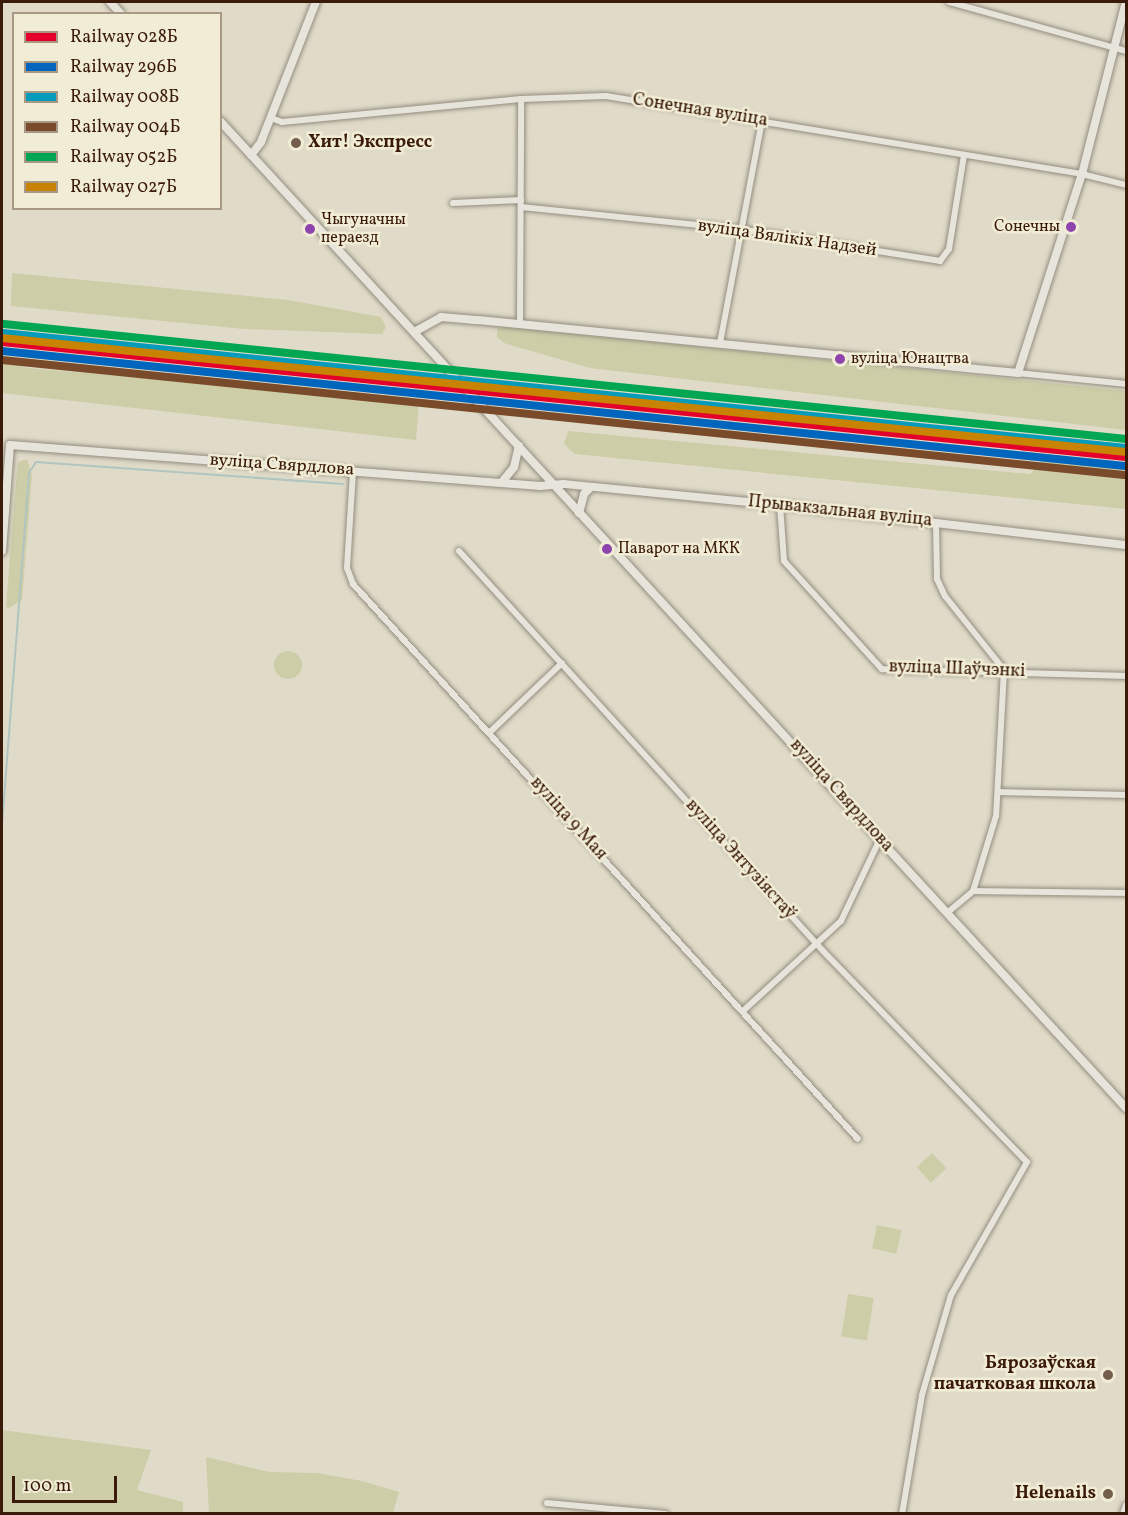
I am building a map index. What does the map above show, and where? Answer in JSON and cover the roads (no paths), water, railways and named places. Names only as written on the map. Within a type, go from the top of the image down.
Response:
[{"type":"street","points":[[251,155],[261,142],[316,2]]},
{"type":"street","points":[[950,2],[1126,51]]},
{"type":"street","points":[[1018,373],[1082,174],[1126,2]]},
{"type":"street","name":"Сонечная вуліца","points":[[271,117],[282,122],[521,99],[606,96],[1082,174],[1126,185]]},
{"type":"street","points":[[520,324],[521,99]]},
{"type":"street","points":[[720,343],[739,230],[762,122]]},
{"type":"street","name":"вуліца Свярдлова","points":[[222,123],[416,331],[579,513],[1126,1108]]},
{"type":"street","name":"вуліца Вялікіх Надзей","points":[[453,202],[521,204],[739,230],[940,261],[949,249],[964,155]]},
{"type":"street","points":[[416,331],[441,317],[1126,384]]},
{"type":"street","name":"вуліца Свярдлова","points":[[2,551],[10,445],[554,485]]},
{"type":"street","points":[[502,482],[514,467],[519,446]]},
{"type":"street","name":"вуліца 9 Мая","points":[[353,472],[347,568],[353,584],[858,1139]]},
{"type":"street","name":"Прывакзальная вуліца","points":[[554,485],[780,504],[1126,545]]},
{"type":"street","points":[[579,513],[584,494],[590,488]]},
{"type":"street","name":"вуліца Шаўчэнкі","points":[[780,504],[784,561],[882,669],[1004,670],[1126,676]]},
{"type":"street","points":[[936,522],[937,579],[945,596],[1004,670],[996,816],[973,891],[947,913]]},
{"type":"street","name":"вуліца Энтузіястаў","points":[[459,551],[817,945],[1027,1162],[951,1295],[922,1395],[902,1514]]},
{"type":"street","points":[[489,733],[562,663]]},
{"type":"street","points":[[999,792],[1126,795]]},
{"type":"street","points":[[743,1011],[817,945],[852,904],[880,839]]},
{"type":"street","points":[[973,891],[1126,892]]},
{"type":"street","points":[[547,1503],[665,1514]]},
{"type":"street","points":[[1123,1514],[1126,1505]]},
{"type":"waterway","points":[[2,825],[29,473],[36,462],[343,484]]},
{"type":"rail line","name":"052Б","points":[[4,324],[1126,439]]},
{"type":"rail line","name":"008Б","points":[[3,333],[1126,448]]},
{"type":"rail line","name":"027Б","points":[[2,338],[1126,452]]},
{"type":"rail line","name":"028Б","points":[[2,342],[1126,457]]},
{"type":"rail line","name":"296Б","points":[[2,351],[1125,466]]},
{"type":"rail line","name":"004Б","points":[[2,360],[1124,475]]},
{"type":"place","name":"Хит! Экспресс","points":[[296,143]]},
{"type":"place","name":"Сонечны","points":[[1071,227]]},
{"type":"place","name":"Чыгуначны пераезд","points":[[310,229]]},
{"type":"place","name":"вуліца Юнацтва","points":[[840,359]]},
{"type":"place","name":"Паварот на МКК","points":[[607,549]]},
{"type":"place","name":"Бярозаўская пачатковая школа","points":[[1108,1375]]},
{"type":"place","name":"Helenails","points":[[1108,1494]]}]
